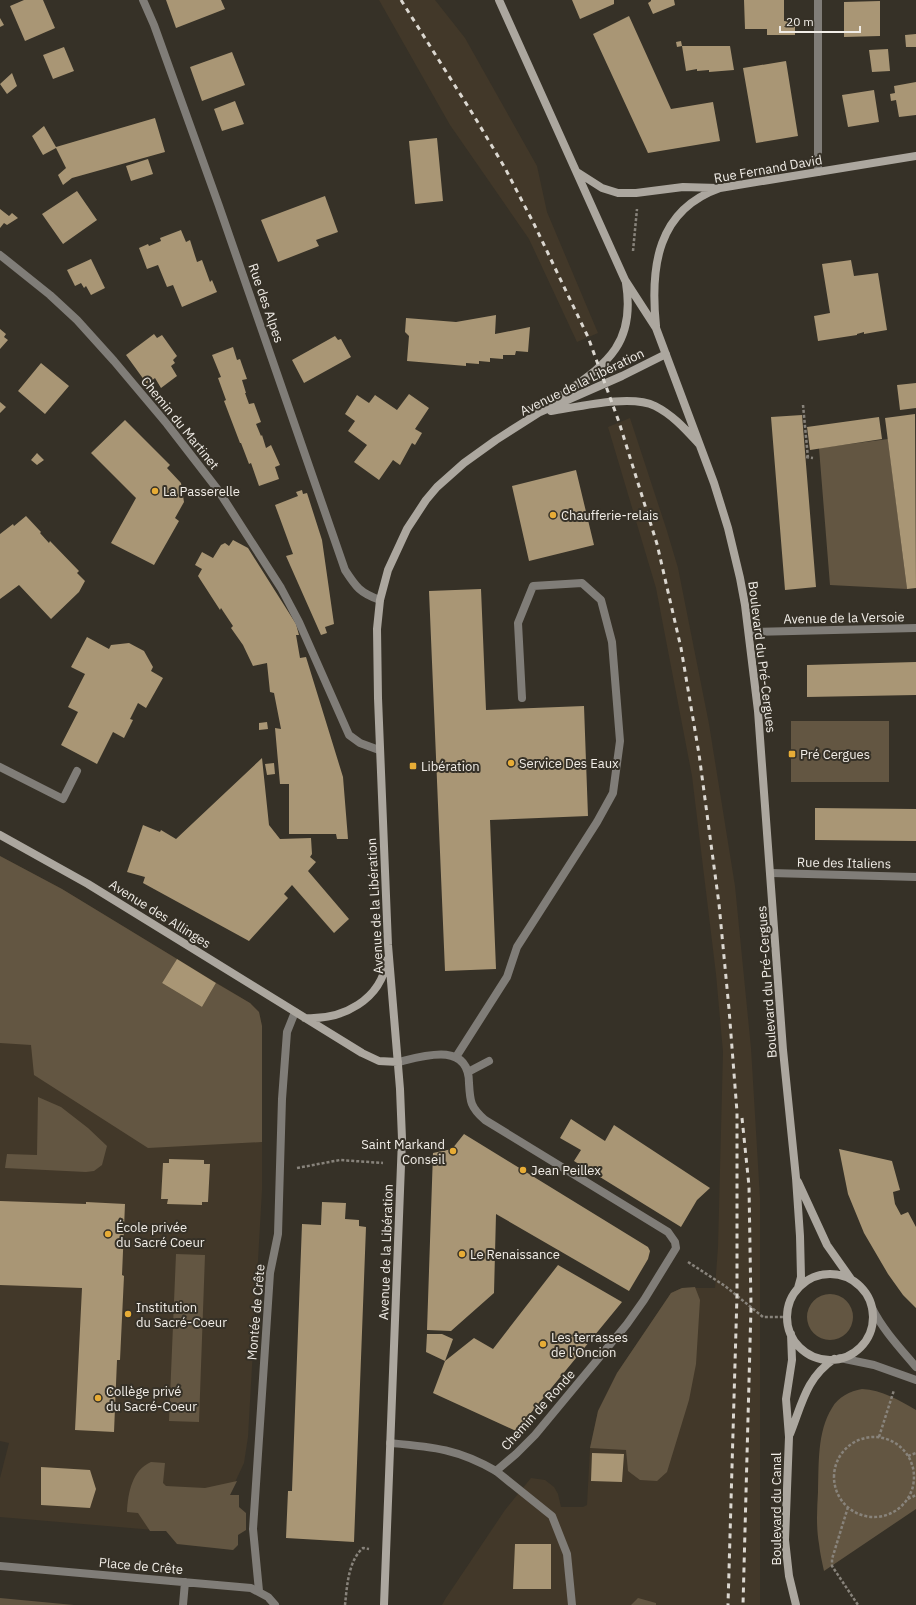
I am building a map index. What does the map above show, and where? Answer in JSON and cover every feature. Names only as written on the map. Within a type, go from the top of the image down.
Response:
[{"type":"main road","name":"Boulevard du Pré-Cergues","points":[[499,0],[626,280],[656,328],[702,447],[728,528],[740,578],[749,632],[756,689],[771,873],[783,1050],[796,1178],[802,1265],[798,1288]]},
{"type":"main road","name":"Rue Fernand David","points":[[656,328],[654,292],[655,274],[661,243],[675,219],[684,208],[707,193],[720,188],[916,156]]},
{"type":"main road","points":[[577,172],[602,188],[618,194],[636,193],[683,186],[720,188]]},
{"type":"main road","points":[[540,412],[606,362],[613,353],[621,340],[628,315],[629,300],[626,280]]},
{"type":"main road","name":"Avenue de la Libération","points":[[384,1605],[402,1164],[398,1062],[388,945],[379,750],[377,629],[380,600],[388,570],[407,529],[426,500],[437,487],[464,463],[496,440],[540,412],[622,376],[666,354]]},
{"type":"main road","points":[[540,412],[621,401],[643,402],[654,406],[676,420],[702,447]]},
{"type":"main road","name":"Avenue des Allinges","points":[[0,835],[88,884],[370,1058],[388,1062],[398,1062]]},
{"type":"main road","points":[[305,1018],[323,1018],[341,1014],[364,1001],[380,980],[386,963],[388,945]]},
{"type":"main road","name":"Boulevard du Pré-Cergues","points":[[796,1178],[827,1245],[853,1281]]},
{"type":"main road","points":[[821,1275],[840,1275],[853,1281],[863,1290],[872,1308],[872,1322],[866,1340],[857,1350],[846,1357],[837,1359],[821,1359],[808,1354],[798,1346],[791,1334],[787,1317],[791,1298],[798,1288],[809,1280],[821,1275]]},
{"type":"main road","name":"Boulevard du Canal","points":[[791,1334],[792,1360],[786,1399],[789,1437],[786,1552],[789,1576],[796,1605]]},
{"type":"main road","name":"Boulevard du Canal","points":[[789,1437],[807,1390],[815,1375],[824,1366],[837,1359]]},
{"type":"street","name":"Rue des Alpes","points":[[143,0],[220,206],[345,570],[356,587],[366,595],[380,600]]},
{"type":"street","points":[[818,0],[818,172]]},
{"type":"street","name":"Chemin du Martinet","points":[[0,255],[50,295],[114,360],[172,430],[218,490],[281,588],[299,622],[349,735],[360,743],[379,750]]},
{"type":"street","points":[[522,698],[518,623],[533,586],[582,583],[601,600],[612,642],[620,741],[613,794],[597,822],[517,947],[507,977],[456,1057],[463,1063],[468,1072],[468,1093],[471,1104],[476,1113],[485,1120],[668,1232],[675,1242],[676,1248],[674,1254]]},
{"type":"street","name":"Avenue de la Versoie","points":[[749,632],[916,628]]},
{"type":"street","points":[[0,767],[63,799],[77,771]]},
{"type":"street","name":"Rue des Italiens","points":[[771,873],[916,877]]},
{"type":"street","name":"Montée de Crête","points":[[259,1591],[253,1529],[270,1273],[278,1234],[282,1100],[287,1032],[295,1012]]},
{"type":"street","name":"Avenue des Allinges","points":[[398,1062],[432,1054],[444,1054],[456,1057]]},
{"type":"street","points":[[468,1072],[489,1061]]},
{"type":"street","name":"Chemin de Ronde","points":[[496,1471],[535,1435],[569,1396],[627,1324],[674,1254]]},
{"type":"street","points":[[872,1308],[879,1322],[916,1367]]},
{"type":"street","points":[[837,1359],[874,1365],[916,1380]]},
{"type":"street","points":[[390,1443],[431,1447],[454,1452],[478,1461],[496,1471],[552,1516],[567,1554],[572,1605]]},
{"type":"street","name":"Place de Crête","points":[[0,1566],[242,1586],[259,1591],[268,1596],[275,1605]]},
{"type":"street","points":[[183,1605],[185,1582]]},
{"type":"path","points":[[633,251],[637,202]]},
{"type":"path","points":[[628,253],[633,251],[638,252]]},
{"type":"path","points":[[803,405],[807,457],[813,458]]},
{"type":"path","points":[[280,1171],[331,1160],[402,1164]]},
{"type":"path","points":[[674,1254],[720,1283],[763,1317],[787,1317]]},
{"type":"path","points":[[879,1437],[892,1396]]},
{"type":"path","points":[[879,1437],[895,1443],[908,1456],[912,1464],[914,1481],[912,1490],[907,1499],[893,1512],[884,1516],[865,1516],[848,1507],[839,1495],[834,1475],[841,1454],[851,1444],[864,1438],[879,1437]]},
{"type":"path","points":[[908,1456],[916,1453]]},
{"type":"path","points":[[907,1499],[916,1495]]},
{"type":"path","points":[[848,1507],[832,1559],[832,1566],[858,1605]]},
{"type":"path","points":[[345,1605],[351,1570],[358,1552],[363,1548],[386,1549]]},
{"type":"shaded area","points":[[379,0],[435,0],[465,38],[537,166],[547,212],[598,333],[577,342],[529,239],[450,125]]},
{"type":"shaded area","points":[[630,418],[678,568],[709,724],[735,886],[751,1048],[760,1198],[760,1605],[442,1605],[505,1510],[531,1478],[545,1480],[554,1487],[558,1494],[561,1507],[583,1507],[587,1505],[590,1448],[598,1411],[617,1373],[671,1293],[682,1288],[715,1288],[718,1247],[723,1052],[716,974],[692,776],[656,588],[608,427]]},
{"type":"shaded area","points":[[888,439],[907,589],[830,585],[819,448]]},
{"type":"shaded area","points":[[791,721],[889,721],[889,782],[791,782]]},
{"type":"shaded area","name":"Institution du Sacré-Coeur","points":[[0,856],[62,889],[250,1003],[259,1012],[262,1026],[262,1190],[248,1437],[244,1463],[229,1495],[166,1531],[0,1517],[0,1478],[9,1443],[0,1441]]},
{"type":"shaded area","points":[[0,856],[62,889],[177,959],[162,983],[202,1007],[216,983],[250,1003],[259,1012],[262,1026],[262,1142],[148,1148],[34,1075],[31,1045],[0,1043]]},
{"type":"shaded area","points":[[38,1097],[61,1107],[88,1128],[107,1146],[102,1165],[94,1171],[86,1172],[5,1168],[7,1154],[37,1155]]},
{"type":"shaded area","points":[[176,1254],[205,1255],[199,1422],[169,1421]]},
{"type":"shaded area","points":[[695,1287],[700,1300],[696,1364],[689,1400],[667,1472],[657,1481],[640,1480],[628,1471],[626,1450],[590,1448],[598,1411],[617,1373],[671,1293],[682,1288]]},
{"type":"shaded area","points":[[830,1294],[843,1298],[849,1304],[853,1317],[849,1330],[843,1336],[830,1340],[817,1336],[811,1330],[807,1317],[811,1304],[817,1298]]},
{"type":"shaded area","points":[[862,1389],[883,1393],[916,1410],[916,1509],[824,1571],[819,1547],[817,1525],[821,1438],[827,1417],[835,1404],[845,1395]]},
{"type":"shaded area","points":[[151,1462],[165,1463],[163,1483],[166,1486],[205,1488],[237,1481],[230,1495],[239,1495],[239,1507],[246,1513],[246,1530],[238,1535],[238,1545],[233,1550],[177,1544],[166,1531],[150,1531],[138,1513],[127,1512],[128,1497],[135,1476]]},
{"type":"shaded area","points":[[0,1598],[74,1605],[0,1605]]},
{"type":"shaded area","points":[[638,1598],[656,1603],[656,1605],[631,1605]]},
{"type":"building","points":[[24,0],[43,0],[55,28],[25,41],[10,6]]},
{"type":"building","points":[[166,0],[221,0],[225,9],[176,28]]},
{"type":"building","points":[[572,0],[614,0],[614,4],[580,19]]},
{"type":"building","points":[[651,0],[674,0],[675,5],[653,14],[648,3]]},
{"type":"building","points":[[744,0],[784,0],[784,21],[795,22],[795,35],[767,35],[767,29],[745,29]]},
{"type":"building","points":[[880,1],[880,36],[844,37],[844,2]]},
{"type":"building","points":[[629,16],[671,109],[713,102],[720,141],[648,153],[593,34]]},
{"type":"building","points":[[0,18],[4,25],[0,27]]},
{"type":"building","points":[[916,34],[916,47],[906,47],[905,35]]},
{"type":"building","points":[[681,41],[682,46],[677,47],[676,42]]},
{"type":"building","points":[[682,46],[730,46],[734,70],[709,72],[709,70],[697,71],[697,69],[686,71]]},
{"type":"building","points":[[64,47],[74,71],[53,79],[43,55]]},
{"type":"building","points":[[888,49],[890,71],[872,72],[869,50]]},
{"type":"building","points":[[232,52],[245,85],[202,101],[190,67]]},
{"type":"building","points":[[786,61],[798,136],[756,143],[743,68]]},
{"type":"building","points":[[12,73],[17,86],[7,94],[0,84]]},
{"type":"building","points":[[916,82],[916,115],[899,117],[896,100],[891,101],[890,94],[895,93],[894,86]]},
{"type":"building","points":[[874,90],[879,122],[848,127],[842,95]]},
{"type":"building","points":[[235,101],[244,124],[222,131],[214,109]]},
{"type":"building","points":[[155,118],[165,152],[72,178],[63,185],[58,175],[66,168],[56,148],[43,155],[32,136],[44,126],[56,147]]},
{"type":"building","points":[[437,138],[443,201],[415,204],[409,141]]},
{"type":"building","points":[[148,159],[153,174],[131,181],[126,166]]},
{"type":"building","points":[[77,191],[97,220],[63,244],[42,214]]},
{"type":"building","points":[[325,196],[338,232],[316,240],[319,246],[278,262],[261,220]]},
{"type":"building","points":[[0,209],[9,216],[12,213],[18,218],[7,225],[4,223],[0,228]]},
{"type":"building","points":[[181,230],[186,242],[190,240],[197,262],[202,260],[210,282],[212,280],[217,292],[182,307],[173,285],[167,287],[158,265],[147,269],[139,248],[161,241],[160,238]]},
{"type":"building","points":[[91,259],[105,288],[91,295],[86,286],[84,288],[81,283],[75,286],[67,270]]},
{"type":"building","points":[[851,260],[854,276],[878,273],[887,330],[864,334],[864,332],[857,335],[818,341],[814,316],[830,313],[822,264]]},
{"type":"building","points":[[496,315],[495,334],[530,327],[528,352],[516,351],[515,355],[503,355],[503,359],[490,358],[490,362],[479,361],[479,364],[466,363],[466,366],[407,361],[409,336],[405,332],[406,318],[456,322]]},
{"type":"building","points":[[0,329],[6,334],[4,337],[8,340],[0,349]]},
{"type":"building","points":[[154,334],[157,338],[162,335],[177,356],[173,360],[175,363],[171,366],[177,376],[161,388],[155,378],[147,384],[126,355]]},
{"type":"building","points":[[335,336],[338,340],[341,339],[351,357],[304,383],[292,360]]},
{"type":"building","points":[[233,347],[237,360],[240,359],[247,379],[242,380],[249,404],[254,403],[261,422],[256,424],[261,436],[262,435],[266,448],[271,445],[280,465],[275,467],[279,479],[259,486],[251,463],[249,464],[224,401],[226,400],[218,378],[221,377],[212,355]]},
{"type":"building","points":[[41,363],[69,386],[45,414],[18,391]]},
{"type":"building","points":[[916,383],[916,408],[900,410],[897,385]]},
{"type":"building","points":[[409,394],[429,408],[415,429],[422,433],[415,445],[412,443],[400,465],[393,460],[379,480],[354,462],[367,445],[348,431],[355,421],[345,414],[357,395],[369,403],[375,395],[397,410]]},
{"type":"building","points":[[0,402],[6,407],[0,413]]},
{"type":"building","points":[[915,414],[916,588],[907,589],[885,418]]},
{"type":"building","points":[[802,415],[816,587],[785,590],[771,417]]},
{"type":"building","points":[[879,417],[882,439],[810,450],[807,427]]},
{"type":"building","name":"La Passerelle","points":[[125,420],[170,465],[167,468],[181,483],[184,502],[175,518],[179,521],[154,565],[111,543],[136,498],[91,453]]},
{"type":"building","points":[[37,453],[44,460],[37,465],[31,460]]},
{"type":"building","name":"Chaufferie-relais","points":[[576,470],[594,545],[529,561],[512,486]]},
{"type":"building","points":[[302,490],[303,494],[307,493],[322,540],[334,624],[325,627],[327,633],[321,635],[286,556],[293,554],[275,505],[298,496],[296,492]]},
{"type":"building","points":[[26,516],[49,543],[50,541],[79,571],[77,573],[85,581],[79,592],[51,619],[19,585],[0,599],[0,534],[13,524],[14,526]]},
{"type":"building","points":[[233,540],[248,548],[296,624],[299,635],[296,635],[300,658],[306,657],[343,777],[348,839],[337,839],[336,834],[289,834],[289,784],[280,784],[275,728],[281,729],[274,693],[270,692],[267,663],[253,666],[243,645],[231,628],[233,626],[221,608],[220,610],[198,576],[202,569],[195,565],[202,552],[213,558],[221,545],[225,543],[229,546]]},
{"type":"building","name":"Service Des Eaux","points":[[481,589],[486,710],[584,706],[588,816],[490,820],[496,969],[445,971],[429,591]]},
{"type":"building","points":[[87,637],[109,649],[111,645],[129,643],[144,651],[153,667],[151,671],[163,678],[146,708],[138,703],[130,719],[133,720],[124,738],[113,732],[97,764],[61,745],[78,712],[68,707],[85,674],[71,667]]},
{"type":"building","points":[[916,662],[916,695],[807,697],[807,665]]},
{"type":"building","points":[[267,722],[268,729],[259,730],[259,723]]},
{"type":"building","points":[[262,758],[269,825],[280,839],[311,838],[312,854],[310,857],[316,862],[308,871],[349,919],[334,933],[292,885],[284,894],[288,898],[249,941],[143,883],[145,877],[127,872],[143,825],[160,832],[161,830],[176,839]]},
{"type":"building","points":[[274,763],[275,774],[267,775],[265,764]]},
{"type":"building","points":[[815,808],[916,809],[916,841],[815,840]]},
{"type":"building","points":[[177,959],[216,983],[202,1007],[162,983]]},
{"type":"building","points":[[571,1119],[605,1141],[614,1125],[710,1188],[697,1200],[681,1227],[574,1161],[581,1150],[560,1138]]},
{"type":"building","name":"Le Renaissance","points":[[464,1134],[648,1247],[650,1251],[648,1259],[629,1291],[496,1214],[494,1293],[451,1331],[427,1330],[433,1153],[452,1149]]},
{"type":"building","points":[[839,1149],[892,1161],[900,1190],[893,1192],[895,1204],[901,1215],[908,1212],[916,1227],[916,1308],[903,1295],[888,1274],[864,1233],[848,1194]]},
{"type":"building","points":[[169,1159],[204,1160],[204,1164],[210,1164],[208,1202],[202,1202],[202,1205],[167,1204],[168,1199],[161,1199],[163,1163],[169,1163]]},
{"type":"building","points":[[0,1201],[125,1204],[122,1275],[124,1276],[120,1360],[117,1360],[114,1432],[75,1430],[82,1288],[0,1285]]},
{"type":"building","points":[[322,1202],[346,1203],[345,1219],[359,1220],[359,1226],[366,1227],[354,1542],[286,1538],[288,1491],[292,1491],[302,1224],[321,1225]]},
{"type":"building","name":"Les terrasses de l'Oncion","points":[[558,1265],[622,1302],[516,1431],[433,1393],[445,1361],[474,1338],[493,1349]]},
{"type":"building","points":[[427,1334],[442,1334],[453,1339],[445,1361],[426,1352]]},
{"type":"building","points":[[592,1453],[624,1454],[622,1482],[591,1481]]},
{"type":"building","points":[[41,1467],[90,1470],[96,1489],[90,1508],[41,1505]]},
{"type":"building","points":[[515,1544],[551,1544],[551,1589],[513,1589]]},
{"type":"railway","points":[[401,0],[505,168],[534,224],[588,337],[619,422],[657,544],[681,648],[699,754],[719,904],[737,1112],[737,1295],[728,1605]]},
{"type":"railway","points":[[742,1118],[749,1186],[751,1307],[743,1605]]},
{"type":"place","name":"La Passerelle","points":[[155,491]]},
{"type":"place","name":"Chaufferie-relais","points":[[553,515]]},
{"type":"place","name":"Pré Cergues","points":[[792,754]]},
{"type":"place","name":"Service Des Eaux","points":[[511,763]]},
{"type":"place","name":"Libération","points":[[413,766]]},
{"type":"place","name":"Saint Markand Conseil","points":[[453,1151]]},
{"type":"place","name":"Jean Peillex","points":[[523,1170]]},
{"type":"place","name":"École privée du Sacré Coeur","points":[[108,1234]]},
{"type":"place","name":"Le Renaissance","points":[[462,1254]]},
{"type":"place","name":"Institution du Sacré-Coeur","points":[[128,1314]]},
{"type":"place","name":"Les terrasses de l'Oncion","points":[[543,1344]]},
{"type":"place","name":"Collège privé du Sacré-Coeur","points":[[98,1398]]}]
